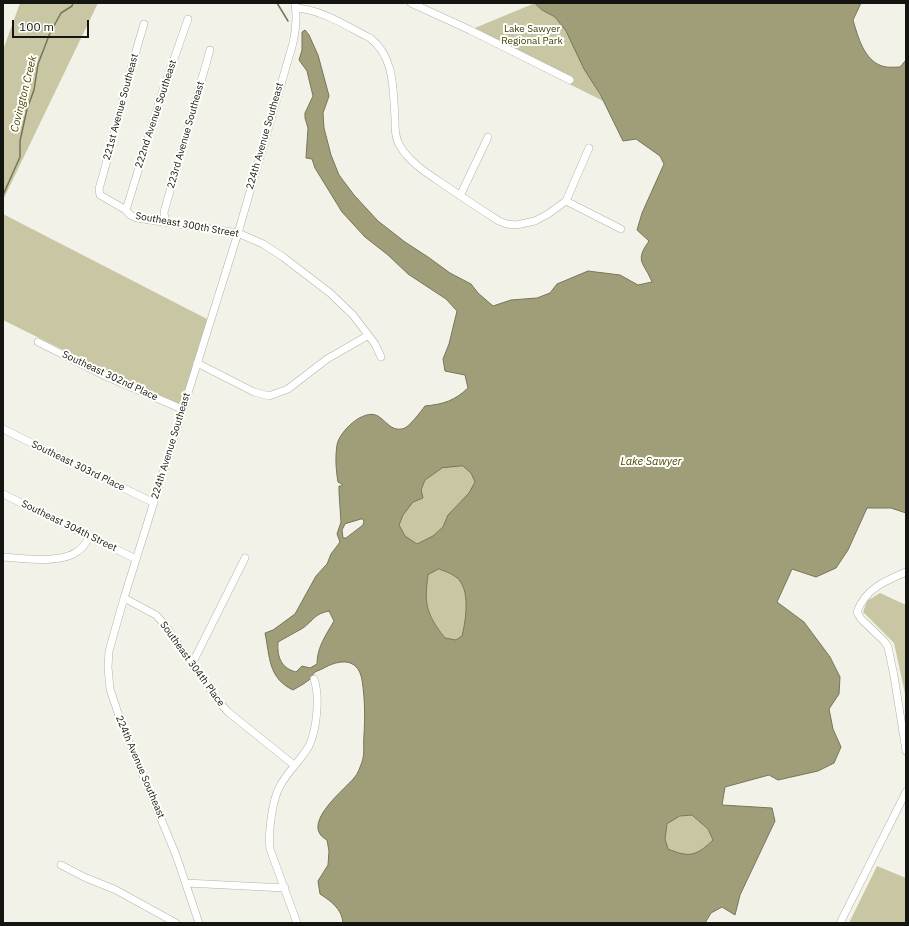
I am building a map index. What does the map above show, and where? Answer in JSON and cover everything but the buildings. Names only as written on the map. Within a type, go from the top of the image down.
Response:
[{"type":"street","points":[[411,3],[470,30],[570,80]]},
{"type":"street","points":[[296,6],[319,12],[370,38],[376,43],[383,51],[391,71],[396,137],[401,148],[408,157],[425,172],[499,221],[516,225],[535,221],[566,201],[589,148]]},
{"type":"street","name":"224th Avenue Southeast","points":[[199,923],[168,836],[122,725],[110,689],[108,658],[136,558],[238,232],[293,43],[296,26],[296,6]]},
{"type":"street","name":"222nd Avenue Southeast","points":[[126,210],[163,90],[188,19]]},
{"type":"street","name":"221st Avenue Southeast","points":[[99,190],[117,125],[129,73],[144,24]]},
{"type":"street","name":"223rd Avenue Southeast","points":[[165,221],[164,212],[210,50]]},
{"type":"street","points":[[460,196],[488,137]]},
{"type":"street","name":"Southeast 300th Street","points":[[99,190],[100,195],[137,218],[238,232],[263,244],[283,257],[329,292],[353,314],[374,344],[381,357]]},
{"type":"street","points":[[566,201],[621,229]]},
{"type":"street","points":[[197,363],[254,392],[270,396],[288,389],[327,360],[367,336]]},
{"type":"street","name":"Southeast 302nd Place","points":[[38,342],[103,375],[182,410]]},
{"type":"street","name":"Southeast 303rd Place","points":[[3,429],[154,503]]},
{"type":"street","name":"Southeast 304th Street","points":[[3,494],[89,537],[136,558]]},
{"type":"street","points":[[3,557],[52,560],[74,554],[84,546],[89,537]]},
{"type":"street","points":[[192,664],[245,558]]},
{"type":"street","points":[[906,572],[874,588],[859,605],[857,612],[861,619],[884,641],[888,647],[906,752]]},
{"type":"street","name":"Southeast 304th Place","points":[[124,598],[156,616],[166,625],[192,664],[228,712],[294,765]]},
{"type":"street","points":[[297,923],[270,849],[268,838],[276,796],[280,786],[310,744],[315,723],[318,698],[317,687],[314,679]]},
{"type":"street","points":[[840,923],[906,792]]},
{"type":"street","points":[[60,865],[84,877],[110,887],[176,923]]},
{"type":"street","points":[[186,883],[285,888]]},
{"type":"green space","points":[[20,3],[98,3],[3,200],[3,50]]},
{"type":"green space","name":"Lake Sawyer Regional Park","points":[[535,3],[542,10],[555,17],[566,31],[603,101],[468,33],[470,30]]},
{"type":"green space","points":[[3,214],[207,319],[197,363],[182,409],[3,320]]},
{"type":"green space","points":[[463,466],[471,473],[475,482],[469,493],[448,515],[443,527],[433,536],[417,544],[405,536],[399,525],[403,515],[421,490],[425,480],[442,468]]},
{"type":"green space","points":[[439,569],[450,573],[461,582],[466,596],[466,613],[462,636],[456,640],[445,638],[430,615],[428,608],[426,594],[428,575]]},
{"type":"green space","points":[[880,593],[906,605],[906,698],[894,643],[863,612],[867,601]]},
{"type":"green space","points":[[680,815],[692,815],[708,829],[713,840],[697,853],[688,855],[668,849],[665,839],[667,824]]},
{"type":"green space","points":[[877,866],[906,878],[906,923],[849,923]]},
{"type":"water","name":"Lake Sawyer","points":[[535,3],[861,3],[853,20],[866,53],[876,63],[886,67],[900,67],[906,60],[906,513],[891,508],[867,508],[848,550],[836,568],[816,577],[792,569],[777,602],[804,622],[830,657],[840,677],[839,694],[829,709],[833,729],[841,747],[834,763],[818,771],[778,780],[769,775],[725,787],[722,805],[772,808],[775,821],[740,895],[735,915],[722,907],[711,913],[705,923],[343,923],[341,914],[338,910],[332,903],[320,894],[318,881],[328,865],[329,851],[327,840],[320,834],[318,826],[326,808],[355,776],[363,759],[365,715],[362,680],[356,667],[347,662],[341,662],[335,663],[316,672],[309,680],[293,690],[285,685],[274,673],[269,658],[265,633],[273,630],[295,614],[316,576],[327,564],[331,554],[340,542],[337,534],[341,522],[339,486],[342,486],[342,484],[338,482],[336,455],[337,445],[342,434],[359,418],[372,414],[378,416],[395,429],[405,428],[425,406],[448,401],[458,396],[468,388],[465,375],[445,371],[443,359],[449,344],[457,311],[446,299],[408,274],[388,255],[365,237],[342,212],[315,168],[312,159],[306,158],[308,128],[305,113],[313,96],[307,71],[299,60],[302,50],[302,32],[305,30],[309,35],[318,55],[328,92],[329,96],[323,113],[324,128],[331,155],[339,175],[354,195],[378,221],[405,242],[450,273],[471,284],[478,293],[493,306],[511,300],[537,298],[550,293],[557,284],[588,271],[620,275],[638,285],[652,282],[641,258],[644,248],[649,241],[637,230],[642,213],[664,164],[660,156],[636,139],[623,141],[600,94],[584,69],[566,31],[555,17],[542,10]],"holes":[[[463,466],[471,473],[475,482],[469,493],[448,515],[443,527],[433,536],[417,544],[405,536],[399,525],[403,515],[413,502],[423,498],[421,490],[425,480],[442,468]],[[362,519],[364,521],[363,525],[346,538],[343,538],[342,530],[345,524]],[[439,569],[452,574],[461,582],[466,596],[466,613],[462,636],[456,640],[445,638],[430,615],[426,594],[428,575]],[[329,611],[334,621],[320,647],[317,664],[310,668],[302,666],[296,672],[287,668],[283,665],[279,657],[278,642],[303,628],[320,614]],[[692,815],[708,829],[713,840],[697,852],[692,854],[682,854],[668,849],[665,839],[667,824],[680,816]]]},
{"type":"waterway","name":"Covington Creek","points":[[3,195],[20,157],[20,141],[27,109],[34,90],[38,64],[50,33],[61,13],[72,6],[73,3]]},
{"type":"waterway","name":"Covington Creek","points":[[277,3],[288,21]]}]
